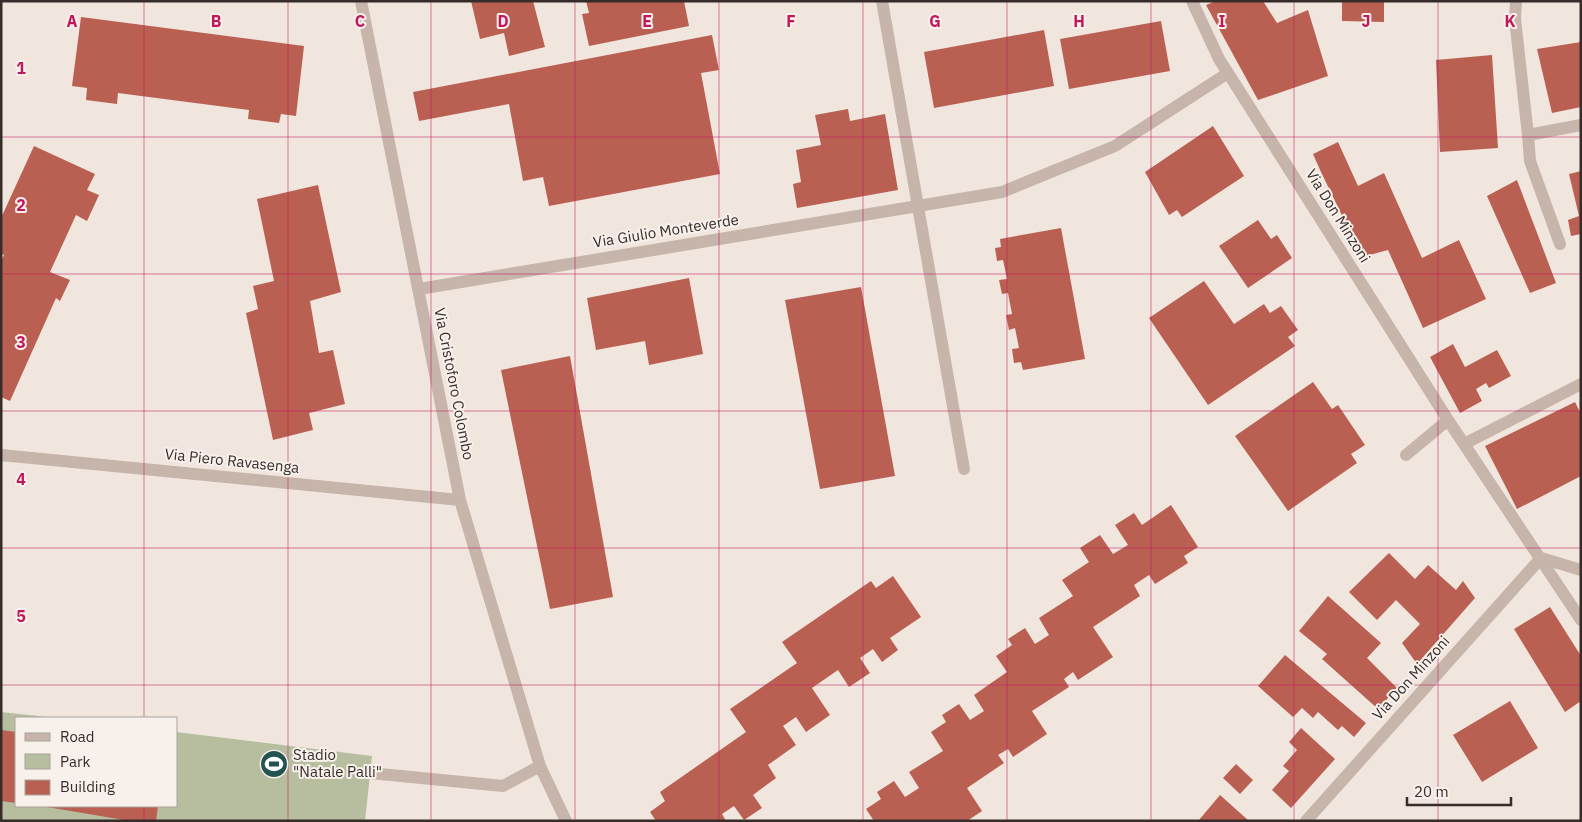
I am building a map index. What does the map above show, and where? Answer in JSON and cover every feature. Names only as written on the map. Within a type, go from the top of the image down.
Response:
[{"type":"street","name":"Via Cristoforo Colombo","points":[[361,1],[460,500],[540,766]]},
{"type":"street","points":[[882,1],[964,469]]},
{"type":"street","name":"Via Don Minzoni","points":[[1192,1],[1228,73],[1448,420],[1581,620]]},
{"type":"street","points":[[1516,1],[1515,18],[1530,161],[1560,244]]},
{"type":"street","name":"Via Giulio Monteverde","points":[[419,289],[1002,192],[1115,146],[1228,73]]},
{"type":"street","points":[[1528,135],[1581,125]]},
{"type":"street","points":[[1464,444],[1581,384]]},
{"type":"street","points":[[1406,455],[1448,420]]},
{"type":"street","name":"Via Piero Ravasenga","points":[[1,455],[460,500]]},
{"type":"street","points":[[1541,558],[1581,570]]},
{"type":"street","name":"Via Don Minzoni","points":[[1306,821],[1541,558]]},
{"type":"street","points":[[370,773],[503,786],[540,766],[566,821]]},
{"type":"green space","name":"Stadio \"Natale Palli\"","points":[[1,712],[48,717],[15,717],[15,807],[178,807],[178,732],[372,756],[365,821],[1,821]]},
{"type":"building","points":[[471,1],[533,1],[545,47],[509,56],[504,33],[480,39]]},
{"type":"building","points":[[586,1],[684,1],[689,26],[589,46],[582,14],[589,13]]},
{"type":"building","points":[[1216,1],[1263,1],[1277,23],[1308,10],[1328,76],[1258,100],[1206,5]]},
{"type":"building","points":[[1342,1],[1384,1],[1384,22],[1342,21]]},
{"type":"building","points":[[81,17],[304,46],[296,116],[281,114],[279,123],[248,119],[249,110],[118,93],[117,104],[86,100],[87,88],[72,86]]},
{"type":"building","points":[[1161,21],[1170,71],[1069,89],[1060,39]]},
{"type":"building","points":[[1044,30],[1054,86],[934,108],[924,52]]},
{"type":"building","points":[[712,35],[719,70],[701,73],[720,174],[549,206],[543,177],[523,181],[509,104],[419,121],[413,92]]},
{"type":"building","points":[[1581,42],[1581,107],[1552,113],[1537,49]]},
{"type":"building","points":[[1492,55],[1498,148],[1440,152],[1436,60]]},
{"type":"building","points":[[848,109],[850,121],[885,114],[898,190],[797,208],[793,184],[801,182],[796,150],[821,145],[815,115]]},
{"type":"building","points":[[1213,126],[1244,176],[1182,217],[1177,210],[1169,215],[1145,172]]},
{"type":"building","points":[[1338,142],[1358,186],[1384,173],[1422,258],[1459,240],[1486,299],[1423,328],[1388,250],[1362,257],[1321,172],[1313,154]]},
{"type":"building","points":[[34,146],[95,174],[87,190],[99,195],[87,221],[76,215],[50,272],[70,280],[60,301],[56,298],[10,401],[1,397],[1,261],[4,255],[1,253],[1,218]]},
{"type":"building","points":[[1581,171],[1581,234],[1571,236],[1568,220],[1579,216],[1569,174]]},
{"type":"building","points":[[1517,180],[1556,283],[1530,293],[1487,196]]},
{"type":"building","points":[[318,185],[341,292],[310,301],[319,353],[333,350],[345,404],[309,413],[313,430],[273,440],[246,313],[258,309],[253,286],[274,281],[257,199]]},
{"type":"building","points":[[1258,220],[1271,239],[1277,235],[1292,258],[1248,288],[1219,246]]},
{"type":"building","points":[[1061,228],[1085,359],[1023,370],[1021,362],[1014,363],[1012,349],[1019,348],[1015,328],[1009,330],[1006,315],[1012,314],[1008,293],[1002,294],[999,280],[1007,279],[1003,260],[997,261],[995,248],[1001,247],[1000,239]]},
{"type":"building","points":[[689,278],[703,354],[649,365],[645,341],[596,350],[587,298]]},
{"type":"building","points":[[1204,281],[1234,324],[1264,304],[1270,313],[1281,306],[1298,330],[1288,337],[1295,346],[1208,405],[1149,318]]},
{"type":"building","points":[[861,287],[895,476],[820,489],[785,300]]},
{"type":"building","points":[[1453,344],[1465,367],[1497,350],[1511,376],[1489,388],[1486,383],[1476,389],[1482,401],[1460,413],[1430,357]]},
{"type":"building","points":[[570,356],[613,597],[550,609],[501,370]]},
{"type":"building","points":[[1313,382],[1332,409],[1338,405],[1365,445],[1351,454],[1357,463],[1288,511],[1235,436]]},
{"type":"building","points":[[1575,402],[1581,414],[1581,476],[1517,509],[1485,446]]},
{"type":"building","points":[[1171,505],[1198,547],[1184,556],[1188,563],[1155,584],[1149,575],[1134,585],[1140,596],[1093,627],[1113,657],[1078,680],[1073,672],[1064,679],[1069,687],[1032,711],[1047,734],[1013,757],[1008,749],[998,755],[1004,763],[967,788],[982,811],[967,821],[874,821],[866,809],[881,799],[877,792],[894,781],[905,797],[919,788],[909,772],[943,751],[931,732],[946,722],[942,715],[959,704],[970,720],[984,711],[974,695],[1007,672],[996,656],[1012,645],[1008,639],[1025,628],[1035,644],[1049,635],[1039,618],[1073,596],[1062,580],[1089,562],[1080,548],[1100,535],[1113,554],[1128,545],[1115,525],[1134,513],[1142,525]]},
{"type":"building","points":[[1389,553],[1415,579],[1428,565],[1456,590],[1463,581],[1475,598],[1417,664],[1402,643],[1420,624],[1396,600],[1377,620],[1349,592]]},
{"type":"building","points":[[893,576],[921,617],[890,638],[898,650],[882,662],[873,649],[860,658],[870,673],[849,687],[838,670],[812,688],[830,715],[806,732],[796,717],[783,726],[796,745],[768,765],[776,778],[753,795],[762,808],[744,820],[734,806],[722,814],[726,821],[656,821],[650,812],[665,801],[660,792],[746,732],[730,709],[797,663],[782,642],[871,581],[876,588]]},
{"type":"building","points":[[1328,596],[1381,643],[1367,658],[1397,688],[1378,709],[1322,659],[1327,654],[1299,631]]},
{"type":"building","points":[[1550,607],[1581,656],[1581,701],[1565,712],[1514,629]]},
{"type":"building","points":[[1285,655],[1366,723],[1354,737],[1342,726],[1338,730],[1318,712],[1313,718],[1302,708],[1293,717],[1258,686]]},
{"type":"building","points":[[1510,701],[1538,748],[1482,782],[1453,735]]},
{"type":"building","points":[[1301,728],[1335,759],[1291,808],[1272,790],[1289,771],[1283,766],[1297,750],[1289,742]]},
{"type":"building","points":[[1,730],[15,732],[15,803],[1,801]]},
{"type":"building","points":[[1236,764],[1253,780],[1240,794],[1223,778]]},
{"type":"building","points":[[1220,795],[1249,821],[1199,820]]},
{"type":"building","points":[[47,807],[158,807],[156,821],[130,821]]},
{"type":"place","name":"Stadio \"Natale Palli\"","points":[[274,764]]}]
